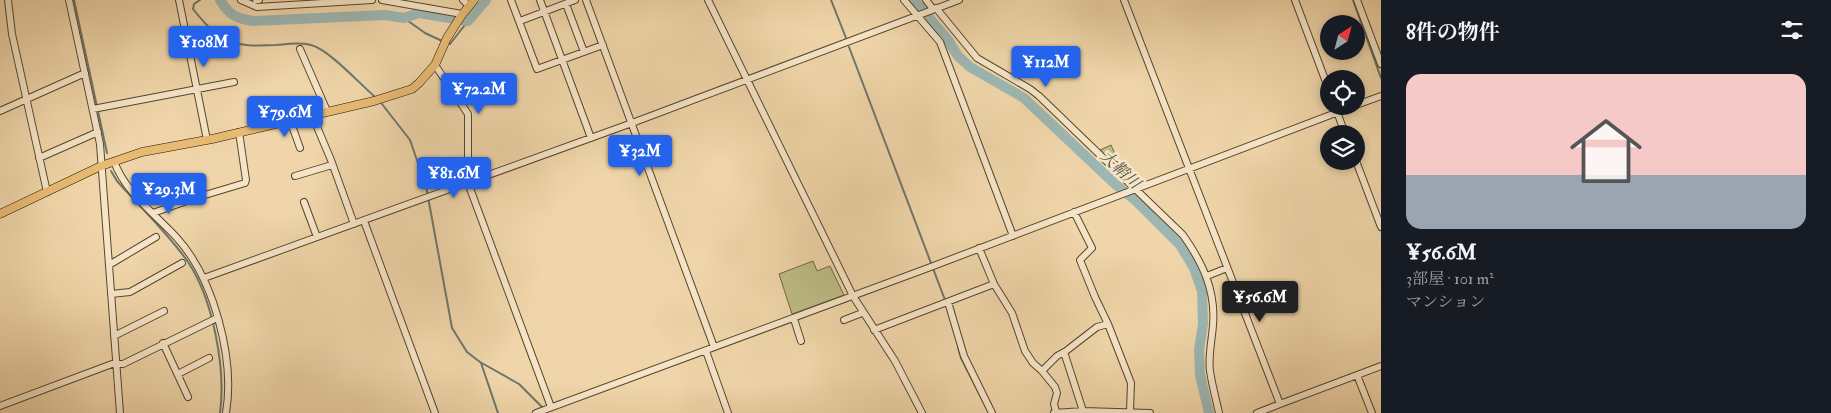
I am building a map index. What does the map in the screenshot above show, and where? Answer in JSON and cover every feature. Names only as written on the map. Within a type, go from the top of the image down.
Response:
[{"type":"main road","points":[[0,214],[101,166],[142,152],[207,140],[374,101],[412,89],[435,65],[447,38],[471,3]]},
{"type":"street","points":[[8,0],[12,34],[47,192]]},
{"type":"street","points":[[69,0],[94,109],[100,144],[120,413]]},
{"type":"street","points":[[179,0],[207,140]]},
{"type":"street","points":[[241,0],[257,7],[372,0]]},
{"type":"street","points":[[382,0],[421,5],[462,15]]},
{"type":"street","points":[[410,0],[421,5]]},
{"type":"street","points":[[463,0],[471,3]]},
{"type":"street","points":[[511,0],[537,69],[603,45]]},
{"type":"street","points":[[540,0],[591,138]]},
{"type":"street","points":[[520,21],[575,0]]},
{"type":"street","points":[[586,0],[714,347]]},
{"type":"street","points":[[708,0],[853,296],[862,313],[895,362],[922,413]]},
{"type":"street","points":[[904,0],[940,42],[1013,236]]},
{"type":"street","points":[[926,0],[977,58],[1035,92],[1133,190],[1183,235],[1195,251],[1207,276],[1213,299],[1209,370],[1220,413]]},
{"type":"street","points":[[935,9],[937,0]]},
{"type":"street","points":[[204,278],[632,123],[959,0]]},
{"type":"street","points":[[1124,0],[1280,404]]},
{"type":"street","points":[[1294,0],[1321,70]]},
{"type":"street","points":[[1358,0],[1381,64]]},
{"type":"street","points":[[566,4],[584,52]]},
{"type":"street","points":[[300,49],[326,111]]},
{"type":"street","points":[[435,65],[468,114],[468,183],[550,408]]},
{"type":"street","points":[[0,111],[85,73]]},
{"type":"street","points":[[94,109],[234,82]]},
{"type":"street","points":[[1365,102],[1381,96]]},
{"type":"street","points":[[312,115],[354,224]]},
{"type":"street","points":[[538,412],[932,267],[1190,168],[1321,115]]},
{"type":"street","points":[[290,120],[300,148]]},
{"type":"street","points":[[39,158],[98,132]]},
{"type":"street","points":[[153,213],[245,183],[239,132]]},
{"type":"street","points":[[114,161],[122,179],[186,248],[204,278],[211,295],[211,320],[228,372],[226,413]]},
{"type":"street","points":[[294,176],[332,165]]},
{"type":"street","points":[[1359,170],[1381,227]]},
{"type":"street","points":[[304,202],[317,237]]},
{"type":"street","points":[[1074,212],[1092,248],[1080,260],[1131,383],[1130,412]]},
{"type":"street","points":[[364,221],[434,413]]},
{"type":"street","points":[[109,265],[156,237]]},
{"type":"street","points":[[979,248],[994,284],[1012,313],[1025,351],[1033,363],[1052,382],[1057,393],[1054,402],[1055,413],[1150,413]]},
{"type":"street","points":[[112,294],[130,292],[182,263]]},
{"type":"street","points":[[1207,276],[1227,268]]},
{"type":"street","points":[[874,330],[994,284]]},
{"type":"street","points":[[948,302],[964,356],[992,413]]},
{"type":"street","points":[[114,336],[164,311]]},
{"type":"street","points":[[844,320],[862,313]]},
{"type":"street","points":[[794,318],[801,341]]},
{"type":"street","points":[[0,406],[112,364],[123,364],[211,320]]},
{"type":"street","points":[[1042,371],[1057,356],[1097,327],[1108,324]]},
{"type":"street","points":[[164,343],[188,397]]},
{"type":"street","points":[[706,351],[728,413]]},
{"type":"street","points":[[1064,352],[1086,412]]},
{"type":"street","points":[[178,374],[209,358]]},
{"type":"street","points":[[1257,413],[1381,366]]},
{"type":"street","points":[[1357,375],[1372,413]]},
{"type":"shaded area","points":[[1111,145],[1122,170],[1100,150]]},
{"type":"shaded area","points":[[813,261],[817,271],[830,266],[844,295],[792,314],[779,274]]},
{"type":"waterway","points":[[74,0],[107,153]]},
{"type":"waterway","points":[[200,0],[194,4],[193,9],[212,30],[228,41],[248,45],[298,43],[311,45],[334,59],[374,96]]},
{"type":"waterway","name":"大鞘川","points":[[220,0],[227,10],[234,15],[253,21],[385,15],[404,18],[419,13],[468,21],[486,0]]},
{"type":"waterway","points":[[831,0],[846,38]]},
{"type":"waterway","name":"大鞘川","points":[[914,0],[948,40],[958,56],[970,67],[1024,98],[1115,184],[1135,200],[1180,245],[1194,268],[1202,291],[1203,324],[1199,349],[1200,375],[1209,413]]},
{"type":"waterway","points":[[1353,0],[1381,78]]},
{"type":"waterway","points":[[404,18],[425,33],[442,41]]},
{"type":"waterway","points":[[446,42],[450,44],[468,21]]},
{"type":"waterway","points":[[849,47],[945,300]]},
{"type":"waterway","points":[[382,104],[410,140],[426,186],[452,328],[467,352],[480,362],[519,384],[543,408]]},
{"type":"waterway","points":[[111,171],[117,181],[172,241],[197,277],[211,314],[216,335],[221,376],[220,413]]},
{"type":"waterway","points":[[958,347],[961,358],[988,411]]},
{"type":"waterway","points":[[481,363],[498,413]]}]
